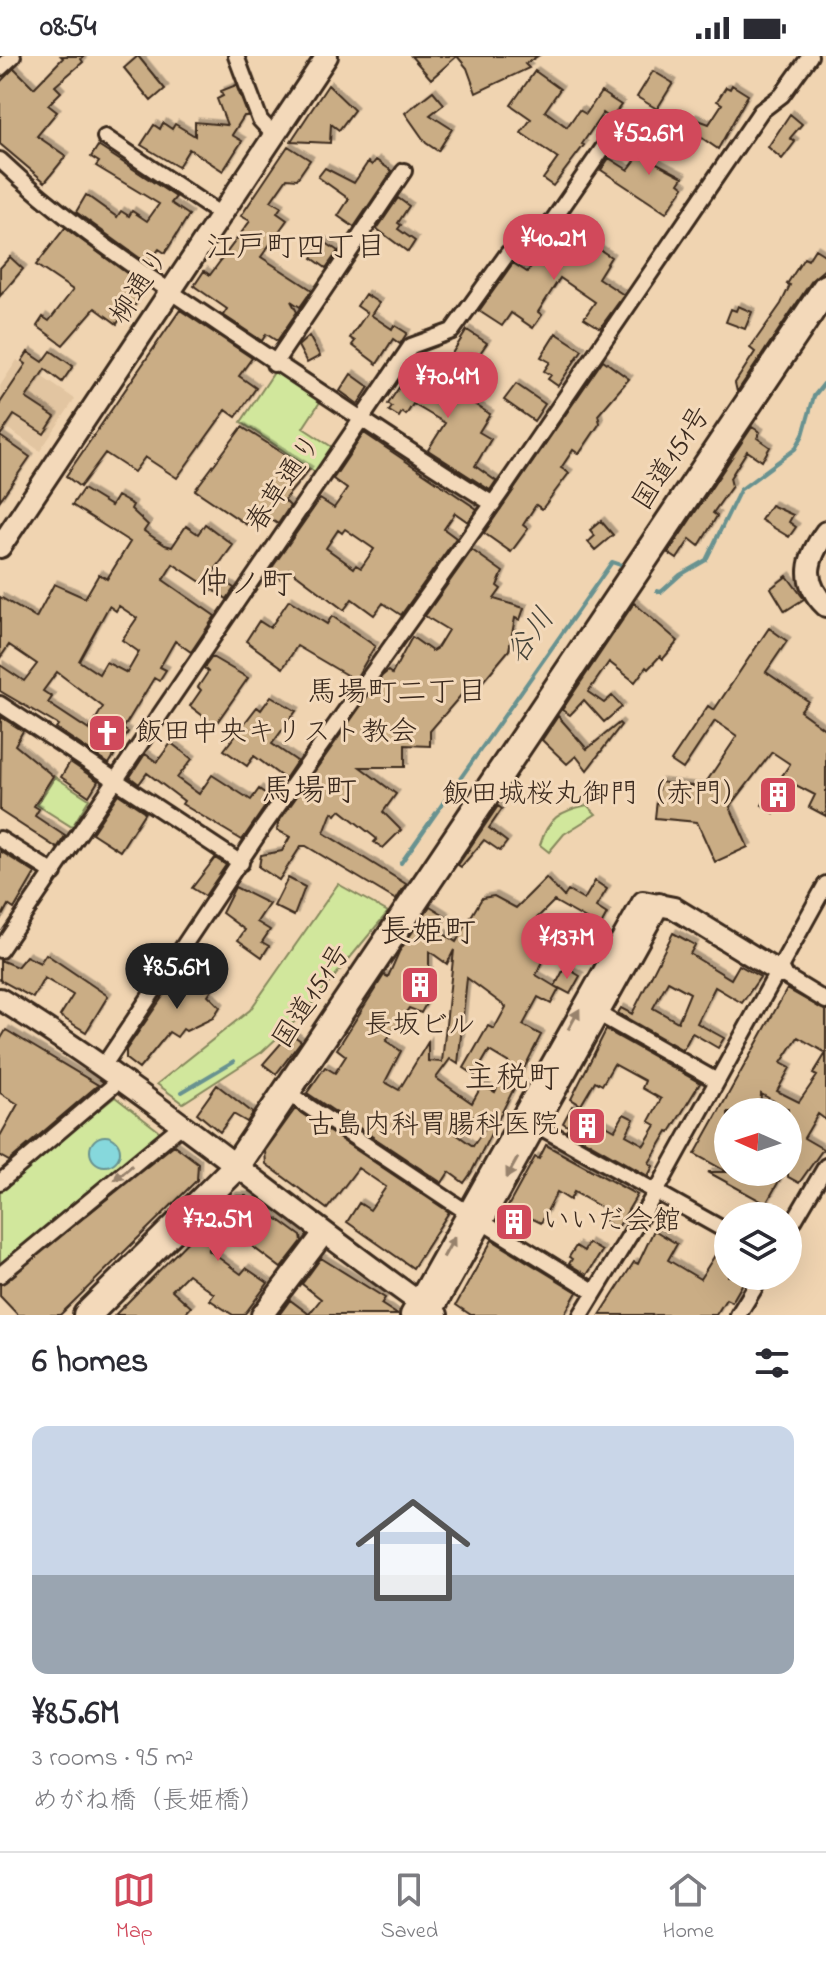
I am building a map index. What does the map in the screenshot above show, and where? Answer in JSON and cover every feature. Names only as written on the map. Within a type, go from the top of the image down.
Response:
[{"type":"highway","name":"国道151号","points":[[87,1315],[235,1168],[826,288]]},
{"type":"street","points":[[0,68],[13,56]]},
{"type":"street","points":[[236,56],[260,120],[273,134]]},
{"type":"street","name":"柳通り","points":[[0,547],[327,56]]},
{"type":"street","points":[[104,1065],[761,111],[782,95],[810,56]]},
{"type":"street","name":"春草通り","points":[[0,950],[411,346],[452,331],[508,253],[531,252],[617,128]]},
{"type":"street","points":[[105,137],[221,215]]},
{"type":"street","points":[[0,160],[38,196],[274,364],[493,504]]},
{"type":"street","points":[[274,364],[404,171]]},
{"type":"street","points":[[826,532],[812,552],[807,570],[811,588],[826,606]]},
{"type":"street","points":[[0,704],[241,863]]},
{"type":"street","points":[[0,839],[54,873]]},
{"type":"street","points":[[586,1313],[595,1292],[656,1192],[780,973],[826,884]]},
{"type":"street","points":[[0,999],[104,1065],[426,1312],[528,1120],[651,903]]},
{"type":"street","points":[[651,903],[674,908],[826,1001]]},
{"type":"street","points":[[528,1120],[597,1013],[651,903]]},
{"type":"street","points":[[597,1013],[717,1081]]},
{"type":"street","points":[[0,1182],[121,1079]]},
{"type":"street","points":[[288,1093],[595,1292]]},
{"type":"street","points":[[528,1120],[714,1224]]},
{"type":"street","points":[[0,1275],[179,1121]]},
{"type":"street","points":[[802,1207],[826,1166]]},
{"type":"street","points":[[262,1315],[324,1233]]},
{"type":"street","points":[[738,1315],[753,1290]]},
{"type":"shaded area","points":[[17,360],[75,399],[40,451],[0,423],[0,386]]},
{"type":"green space","points":[[275,371],[320,402],[303,428],[332,447],[315,472],[241,422]]},
{"type":"green space","points":[[55,777],[89,799],[72,827],[37,805]]},
{"type":"green space","points":[[587,805],[596,814],[564,834],[549,852],[540,845],[556,817]]},
{"type":"green space","points":[[338,884],[388,912],[305,1012],[262,1052],[183,1103],[157,1084],[250,1010]]},
{"type":"green space","points":[[115,1097],[164,1135],[0,1267],[0,1189]]},
{"type":"water","points":[[105,1136],[111,1137],[119,1145],[119,1157],[111,1165],[105,1166],[99,1165],[91,1157],[90,1151],[91,1145],[99,1137]]},
{"type":"building","points":[[61,56],[84,56],[81,59],[83,62],[55,86],[61,92],[48,105],[57,112],[37,136],[66,156],[45,182],[0,144],[0,82],[14,68],[34,88],[63,58]]},
{"type":"building","points":[[138,56],[165,89],[151,101],[124,68]]},
{"type":"building","points":[[411,56],[457,56],[431,79]]},
{"type":"building","points":[[457,56],[538,56],[525,64],[529,68],[476,93],[467,68]]},
{"type":"building","points":[[535,71],[560,89],[545,111],[567,127],[579,110],[586,114],[601,92],[621,105],[611,119],[603,113],[584,145],[553,186],[543,179],[558,158],[521,133],[531,119],[511,105]]},
{"type":"building","points":[[653,71],[673,83],[657,109],[637,97]]},
{"type":"building","points":[[236,85],[248,116],[244,116],[232,135],[242,141],[223,171],[189,149],[178,167],[141,145],[154,125],[160,129],[163,123],[172,129],[175,124],[195,136],[195,122],[227,125],[217,99],[223,96],[221,91]]},
{"type":"building","points":[[328,85],[354,110],[339,130],[331,124],[330,143],[291,141]]},
{"type":"building","points":[[732,85],[748,95],[718,149],[696,134],[692,140],[683,134],[693,118],[709,124],[722,104],[717,101],[726,87],[730,89]]},
{"type":"building","points":[[433,91],[444,104],[430,115],[452,129],[438,151],[426,143],[405,113]]},
{"type":"building","points":[[790,114],[802,124],[790,138],[795,142],[782,159],[768,147]]},
{"type":"building","points":[[656,133],[666,140],[653,161],[683,177],[679,183],[684,187],[666,213],[601,170],[609,158],[628,170]]},
{"type":"building","points":[[98,146],[176,197],[171,203],[189,215],[165,253],[159,249],[148,264],[76,212],[86,195],[117,217],[121,211],[129,216],[132,211],[147,221],[159,204],[96,166],[99,162],[91,157]]},
{"type":"building","points":[[288,146],[310,160],[297,179],[287,178],[271,201],[281,207],[277,213],[287,220],[261,257],[312,290],[300,307],[291,301],[297,312],[277,341],[266,334],[262,341],[223,315],[227,309],[194,286],[204,271],[210,275],[250,221],[241,216]]},
{"type":"building","points":[[376,160],[392,171],[354,227],[338,216],[349,199],[318,177],[325,168],[354,183],[368,162],[372,165]]},
{"type":"building","points":[[398,198],[409,206],[398,223],[401,225],[398,229],[415,241],[408,252],[377,229]]},
{"type":"building","points":[[562,225],[611,257],[598,278],[624,295],[600,328],[584,318],[595,302],[560,278],[538,312],[542,315],[533,328],[511,313],[502,326],[479,311],[513,263],[527,272]]},
{"type":"building","points":[[65,228],[147,288],[123,322],[120,319],[117,324],[95,308],[63,345],[37,326],[43,317],[49,321],[73,290],[36,265]]},
{"type":"building","points":[[323,241],[338,251],[326,268],[312,258]]},
{"type":"building","points":[[815,249],[826,256],[826,268],[813,279],[737,392],[735,383],[755,352],[750,348],[781,304],[790,285],[787,284],[804,258],[808,260]]},
{"type":"building","points":[[10,257],[23,269],[0,296],[0,268]]},
{"type":"building","points":[[365,294],[379,303],[371,315],[392,329],[394,325],[407,333],[400,344],[393,339],[377,364],[352,345],[355,341],[350,338],[367,313],[357,306]]},
{"type":"building","points":[[738,306],[752,312],[745,329],[726,322],[731,309],[736,311]]},
{"type":"building","points":[[180,310],[252,358],[239,376],[256,388],[236,417],[226,410],[177,478],[145,457],[134,472],[105,453],[80,487],[66,476]]},
{"type":"building","points":[[467,330],[487,343],[476,359],[468,354],[462,362],[451,355]]},
{"type":"building","points":[[556,333],[582,350],[558,386],[548,379],[551,375],[544,371],[550,362],[541,357]]},
{"type":"building","points":[[309,336],[320,356],[307,363],[298,346]]},
{"type":"building","points":[[51,351],[73,366],[62,382],[45,369],[26,398],[55,417],[44,434],[14,415],[0,436],[0,403],[26,364],[22,361],[28,352],[43,362]]},
{"type":"building","points":[[603,360],[629,379],[598,415],[600,423],[579,454],[573,450],[561,468],[569,473],[542,509],[536,505],[523,525],[528,529],[511,552],[484,533]]},
{"type":"building","points":[[414,365],[447,386],[455,373],[470,382],[467,387],[472,390],[466,399],[490,414],[479,432],[491,439],[475,466],[496,481],[490,490],[428,450],[445,423],[413,404],[406,415],[402,412],[399,417],[389,411],[392,407],[388,404]]},
{"type":"building","points":[[351,374],[369,387],[358,404],[340,391]]},
{"type":"building","points":[[516,384],[545,404],[534,421],[504,400]]},
{"type":"building","points":[[242,427],[309,470],[284,500],[290,506],[278,524],[257,510],[247,525],[195,490]]},
{"type":"building","points":[[752,427],[760,432],[757,438],[770,447],[762,461],[747,451],[730,478],[732,486],[713,513],[717,516],[699,546],[690,539],[677,559],[668,553]]},
{"type":"building","points":[[364,433],[477,509],[468,522],[455,513],[444,529],[456,538],[401,615],[383,603],[374,615],[352,599],[344,610],[289,569],[282,580],[269,572],[320,499],[334,508],[347,489],[333,479]],"holes":[[[345,529],[374,549],[361,568],[356,565],[354,568],[326,548],[338,530],[342,533]]]},
{"type":"building","points":[[0,436],[30,457],[0,500]]},
{"type":"building","points":[[83,489],[111,506],[117,496],[133,505],[131,509],[148,525],[144,531],[165,545],[172,547],[186,526],[198,534],[205,524],[233,545],[212,574],[234,588],[227,599],[173,564],[163,580],[215,616],[191,652],[175,641],[160,667],[166,670],[159,681],[154,678],[123,729],[128,732],[109,764],[56,728],[58,725],[0,691],[0,665],[24,681],[37,664],[9,645],[0,658],[0,597],[36,618],[54,584],[85,598],[99,574],[107,579],[130,542],[72,505]],"holes":[[[109,606],[116,611],[119,606],[137,618],[122,640],[139,652],[127,673],[106,662],[99,674],[79,661]],[[57,672],[103,707],[89,730],[48,703],[52,697],[43,691]]]},
{"type":"building","points":[[771,505],[793,515],[789,522],[796,527],[789,537],[761,520]]},
{"type":"building","points":[[601,521],[613,535],[595,550],[588,542],[595,536],[590,530]]},
{"type":"building","points":[[472,550],[503,572],[497,586],[501,589],[494,599],[524,608],[520,620],[515,618],[509,650],[479,686],[466,698],[462,694],[430,731],[430,746],[405,745],[405,767],[360,767],[396,794],[383,812],[401,830],[383,848],[374,842],[377,839],[340,810],[336,815],[332,812],[324,833],[406,884],[396,900],[306,846],[301,846],[279,880],[259,867],[261,855],[282,851],[290,837],[277,830],[278,823],[382,676],[388,671],[392,674],[412,637],[432,651],[437,648],[448,630],[425,616]]},
{"type":"building","points":[[787,576],[804,599],[785,611],[771,588]]},
{"type":"building","points":[[289,600],[327,624],[332,616],[375,646],[352,685],[345,680],[348,676],[297,646],[283,668],[246,641],[259,621],[270,628]]},
{"type":"building","points":[[634,603],[678,641],[663,659],[660,656],[648,669],[646,667],[635,682],[609,662],[588,692],[604,703],[612,696],[622,707],[604,722],[584,700],[570,715],[562,710]]},
{"type":"building","points":[[769,628],[787,641],[766,672],[808,701],[800,711],[826,730],[826,816],[809,807],[815,795],[794,784],[774,813],[762,805],[790,764],[772,752],[730,807],[748,847],[715,862],[697,822],[655,818],[659,782],[711,788],[705,784],[737,736],[715,721],[683,769],[671,761],[708,706],[714,710]]},
{"type":"building","points":[[212,657],[248,678],[215,725],[190,706],[201,690],[198,687],[208,672],[204,668]]},
{"type":"building","points":[[271,696],[296,711],[272,744],[297,761],[285,779],[254,756],[247,766],[224,750],[257,707],[261,710]]},
{"type":"building","points":[[558,716],[587,749],[619,723],[621,725],[587,770],[576,756],[567,764],[542,740]]},
{"type":"building","points":[[1,717],[23,731],[15,745],[53,776],[34,806],[39,809],[35,816],[65,836],[57,848],[0,811]]},
{"type":"building","points":[[171,743],[192,759],[177,778],[199,794],[212,775],[251,800],[259,789],[271,798],[242,840],[182,804],[184,801],[147,773],[139,784],[130,777],[145,754],[157,762]]},
{"type":"building","points":[[70,762],[98,781],[89,796],[61,777]]},
{"type":"building","points":[[118,794],[145,812],[120,851],[92,833]]},
{"type":"building","points":[[498,806],[502,809],[489,828],[507,842],[500,851],[484,840],[461,867],[458,865]]},
{"type":"building","points":[[0,851],[35,873],[14,909],[8,905],[0,920]]},
{"type":"building","points":[[215,858],[226,865],[205,896],[192,888]]},
{"type":"building","points":[[288,878],[305,887],[294,916],[274,906]]},
{"type":"building","points":[[546,878],[564,897],[568,891],[584,900],[595,881],[607,889],[596,907],[607,914],[600,927],[554,901],[536,919],[559,932],[536,975],[559,989],[551,1004],[538,997],[523,1025],[541,1035],[471,1173],[464,1183],[449,1172],[442,1183],[307,1093],[325,1067],[335,1073],[346,1056],[337,1049],[384,975],[388,977],[399,952],[430,906],[446,916],[438,930],[456,942],[482,898],[494,896],[516,908]],"holes":[[[454,950],[442,1062],[428,1061],[428,1042],[399,1090],[385,1082],[401,1051],[386,1041],[409,1008],[421,1013],[429,998],[429,951],[447,964]],[[467,978],[506,1007],[494,1029],[488,1026],[464,1068],[475,1075],[489,1051],[509,1063],[495,1092],[482,1085],[472,1103],[436,1078],[450,1059],[458,1064]],[[469,1114],[487,1125],[473,1146],[456,1134]]]},
{"type":"building","points":[[235,887],[269,904],[257,922],[270,930],[262,942],[269,946],[262,957],[238,940],[245,930],[222,913]]},
{"type":"building","points":[[673,933],[695,945],[690,954],[731,979],[739,965],[760,977],[742,1003],[715,987],[697,1023],[724,1038],[718,1048],[692,1033],[683,1050],[618,1013],[621,1008],[632,1014]],"holes":[[[668,981],[690,993],[678,1022],[653,1008]]]},
{"type":"building","points":[[46,954],[108,996],[86,1032],[60,1016],[73,995],[44,978],[33,998],[0,980],[0,960],[17,967],[26,956],[40,963]]},
{"type":"building","points":[[190,957],[220,978],[208,995],[220,1007],[213,1018],[186,1031],[183,1029],[177,1037],[169,1032],[139,1069],[126,1059],[126,1050]]},
{"type":"building","points":[[565,967],[580,976],[570,994],[555,986]]},
{"type":"building","points":[[787,989],[826,1011],[826,1053],[798,1037],[781,1063],[790,1068],[777,1091],[791,1098],[768,1098],[761,1094],[761,1098],[726,1098]]},
{"type":"building","points":[[6,1030],[98,1085],[9,1161],[0,1156],[0,1136],[18,1104],[0,1093],[0,1040]]},
{"type":"building","points":[[606,1030],[700,1083],[649,1163],[653,1166],[648,1176],[567,1130],[569,1127],[563,1123],[572,1106],[615,1130],[624,1114],[634,1119],[626,1135],[644,1145],[656,1125],[649,1121],[661,1099],[642,1088],[645,1081],[614,1064],[602,1085],[595,1081],[581,1105],[571,1099]]},
{"type":"building","points":[[290,1033],[301,1041],[276,1074],[263,1064]]},
{"type":"building","points":[[826,1053],[826,1120],[818,1114],[804,1138],[823,1149],[802,1179],[802,1098],[817,1076],[813,1074]]},
{"type":"building","points":[[217,1085],[253,1113],[247,1122],[233,1114],[220,1132],[197,1113]]},
{"type":"building","points":[[295,1109],[449,1212],[413,1268],[347,1222],[359,1203],[370,1210],[386,1187],[358,1168],[327,1209],[266,1164],[265,1151]]},
{"type":"building","points":[[714,1120],[714,1165],[695,1154]]},
{"type":"building","points":[[174,1145],[198,1163],[197,1180],[60,1315],[18,1315],[0,1296],[0,1285]]},
{"type":"building","points":[[546,1145],[637,1195],[617,1229],[599,1217],[604,1209],[574,1192],[570,1200],[557,1192],[541,1223],[531,1218],[522,1235],[500,1221],[535,1157],[539,1159]]},
{"type":"building","points":[[733,1186],[776,1186],[767,1202]]},
{"type":"building","points":[[233,1196],[246,1196],[301,1236],[302,1241],[281,1268],[229,1229],[208,1250],[241,1274],[246,1268],[268,1283],[244,1315],[233,1315],[210,1300],[214,1294],[188,1274],[172,1290],[191,1307],[184,1315],[115,1315]]},
{"type":"building","points":[[654,1230],[677,1244],[668,1260],[700,1279],[714,1257],[714,1290],[739,1290],[732,1302],[726,1299],[716,1315],[600,1315],[634,1262],[638,1264]]},
{"type":"building","points":[[492,1240],[577,1292],[564,1315],[471,1315],[456,1305]]},
{"type":"building","points":[[588,1243],[602,1251],[587,1275],[569,1264],[572,1259],[569,1257],[576,1246],[584,1251]]},
{"type":"building","points":[[321,1258],[385,1298],[381,1304],[398,1315],[279,1315],[290,1300],[309,1314],[321,1299],[302,1284]]},
{"type":"waterway","name":"谷川","points":[[657,591],[661,592],[680,575],[706,560],[740,490],[795,449],[803,435],[814,396],[826,381]]},
{"type":"waterway","name":"谷川","points":[[401,863],[612,562],[621,565]]},
{"type":"waterway","name":"谷川","points":[[182,1092],[234,1061]]},
{"type":"place","name":"飯田中央キリスト教会","points":[[107,733]]},
{"type":"place","name":"飯田城桜丸御門（赤門）","points":[[778,795]]},
{"type":"place","name":"長坂ビル","points":[[420,985]]},
{"type":"place","name":"古島内科胃腸科医院","points":[[587,1126]]},
{"type":"place","name":"いいだ会館","points":[[514,1222]]},
{"type":"district","name":"江戸町四丁目","points":[[296,249]]},
{"type":"district","name":"仲ノ町","points":[[245,585]]},
{"type":"district","name":"馬場町二丁目","points":[[397,694]]},
{"type":"district","name":"馬場町","points":[[309,792]]},
{"type":"district","name":"長姫町","points":[[428,933]]},
{"type":"district","name":"主税町","points":[[512,1079]]}]
